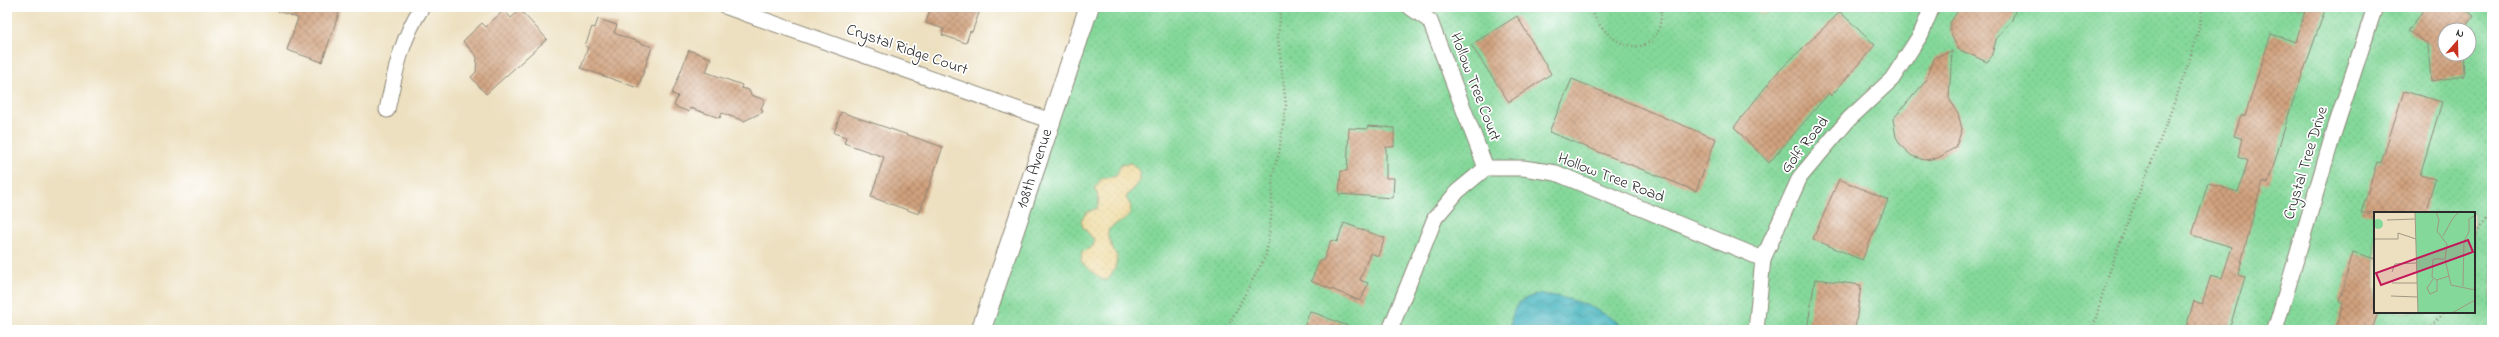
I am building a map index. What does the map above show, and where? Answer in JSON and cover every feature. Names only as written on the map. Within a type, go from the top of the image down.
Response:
[{"type":"street","points":[[387,110],[399,54],[411,24],[422,7]]},
{"type":"street","name":"Crystal Ridge Court","points":[[727,7],[1051,121]]},
{"type":"street","name":"108th Avenue","points":[[981,330],[1089,7]]},
{"type":"street","name":"Hollow Tree Court","points":[[1410,7],[1430,21],[1486,168]]},
{"type":"street","name":"Golf Road","points":[[1756,330],[1763,259],[1800,177],[1849,119],[1892,79],[1921,34],[1932,7]]},
{"type":"street","name":"Crystal Tree Drive","points":[[2275,330],[2333,135],[2375,7]]},
{"type":"street","points":[[1390,330],[1435,218],[1458,191],[1486,168]]},
{"type":"street","name":"Hollow Tree Road","points":[[1486,168],[1524,168],[1556,173],[1763,259]]},
{"type":"path","points":[[1226,330],[1266,255],[1271,220],[1273,172],[1279,153],[1286,105],[1278,38],[1281,7]]},
{"type":"path","points":[[1590,7],[1594,18],[1609,37],[1624,46],[1641,46],[1655,38],[1662,21],[1661,7]]},
{"type":"path","points":[[2093,330],[2122,237],[2162,137],[2186,69],[2197,36],[2202,7]]},
{"type":"path","points":[[2475,235],[2492,208]]},
{"type":"path","points":[[2430,330],[2442,313]]},
{"type":"green space","points":[[1088,7],[2492,7],[2492,330],[982,330]]},
{"type":"sand","points":[[1757,7],[1768,7],[1767,14],[1759,14]]},
{"type":"sand","points":[[1131,163],[1139,171],[1139,181],[1126,197],[1131,207],[1128,216],[1108,230],[1108,238],[1117,257],[1115,269],[1107,280],[1102,280],[1081,262],[1082,252],[1092,247],[1095,241],[1083,227],[1081,220],[1086,213],[1097,208],[1099,201],[1095,188],[1101,179],[1116,176],[1121,165]]},
{"type":"water","points":[[1541,294],[1564,298],[1586,305],[1608,316],[1626,330],[1510,330],[1517,305],[1526,298]]},
{"type":"building","points":[[272,7],[341,7],[322,62],[287,50],[298,18],[271,9]]},
{"type":"building","points":[[931,7],[971,7],[980,10],[972,32],[970,31],[966,43],[942,35],[944,29],[926,23]]},
{"type":"building","points":[[1960,7],[2016,7],[2012,20],[1997,37],[1991,57],[1987,62],[1958,49],[1950,31],[1950,23]]},
{"type":"building","points":[[2306,7],[2326,7],[2290,110],[2268,184],[2262,182],[2238,275],[2245,277],[2229,330],[2197,330],[2186,327],[2194,301],[2202,304],[2211,275],[2222,278],[2232,247],[2192,235],[2208,183],[2238,192],[2248,161],[2238,157],[2243,139],[2234,136],[2241,115],[2245,116],[2271,34],[2296,42]]},
{"type":"building","points":[[2426,7],[2462,7],[2474,16],[2470,22],[2437,22],[2437,62],[2463,62],[2464,76],[2431,81],[2428,44],[2408,31]]},
{"type":"building","points":[[504,10],[511,18],[520,10],[547,39],[486,94],[471,77],[476,72],[477,57],[463,41],[482,23],[486,27]]},
{"type":"building","points":[[1840,12],[1875,45],[1831,96],[1829,93],[1769,163],[1734,127],[1776,74]]},
{"type":"building","points":[[1517,16],[1551,74],[1509,102],[1471,45]]},
{"type":"building","points":[[598,19],[617,25],[614,33],[652,47],[638,88],[581,68],[588,47],[585,46],[592,27],[595,28]]},
{"type":"building","points":[[689,50],[711,58],[706,72],[742,85],[741,88],[749,90],[751,95],[765,100],[761,108],[763,112],[744,121],[722,113],[720,118],[690,108],[689,112],[674,106],[678,96],[672,94]]},
{"type":"building","points":[[1952,51],[1949,98],[1958,113],[1962,129],[1956,147],[1938,158],[1924,160],[1912,156],[1902,147],[1896,137],[1893,119],[1925,82],[1935,57]]},
{"type":"building","points":[[1572,79],[1716,139],[1696,191],[1549,132]]},
{"type":"building","points":[[2404,91],[2442,102],[2420,175],[2435,179],[2425,212],[2361,213],[2377,162],[2381,163]]},
{"type":"building","points":[[841,112],[943,147],[919,214],[871,197],[884,157],[844,143],[846,137],[834,133]]},
{"type":"building","points":[[1368,126],[1394,128],[1394,147],[1386,147],[1386,178],[1394,178],[1393,198],[1339,194],[1341,171],[1347,171],[1349,128],[1367,129]]},
{"type":"building","points":[[1839,179],[1888,200],[1862,260],[1813,239]]},
{"type":"building","points":[[1344,223],[1385,238],[1378,256],[1370,253],[1360,280],[1368,283],[1361,301],[1311,281],[1320,260],[1323,261],[1331,240],[1337,242]]},
{"type":"building","points":[[2353,252],[2374,259],[2374,313],[2378,313],[2372,330],[2335,330],[2343,304],[2339,302]]},
{"type":"building","points":[[1815,279],[1861,285],[1855,330],[1807,330]]},
{"type":"building","points":[[1310,311],[1355,329],[1355,330],[1303,330]]}]
